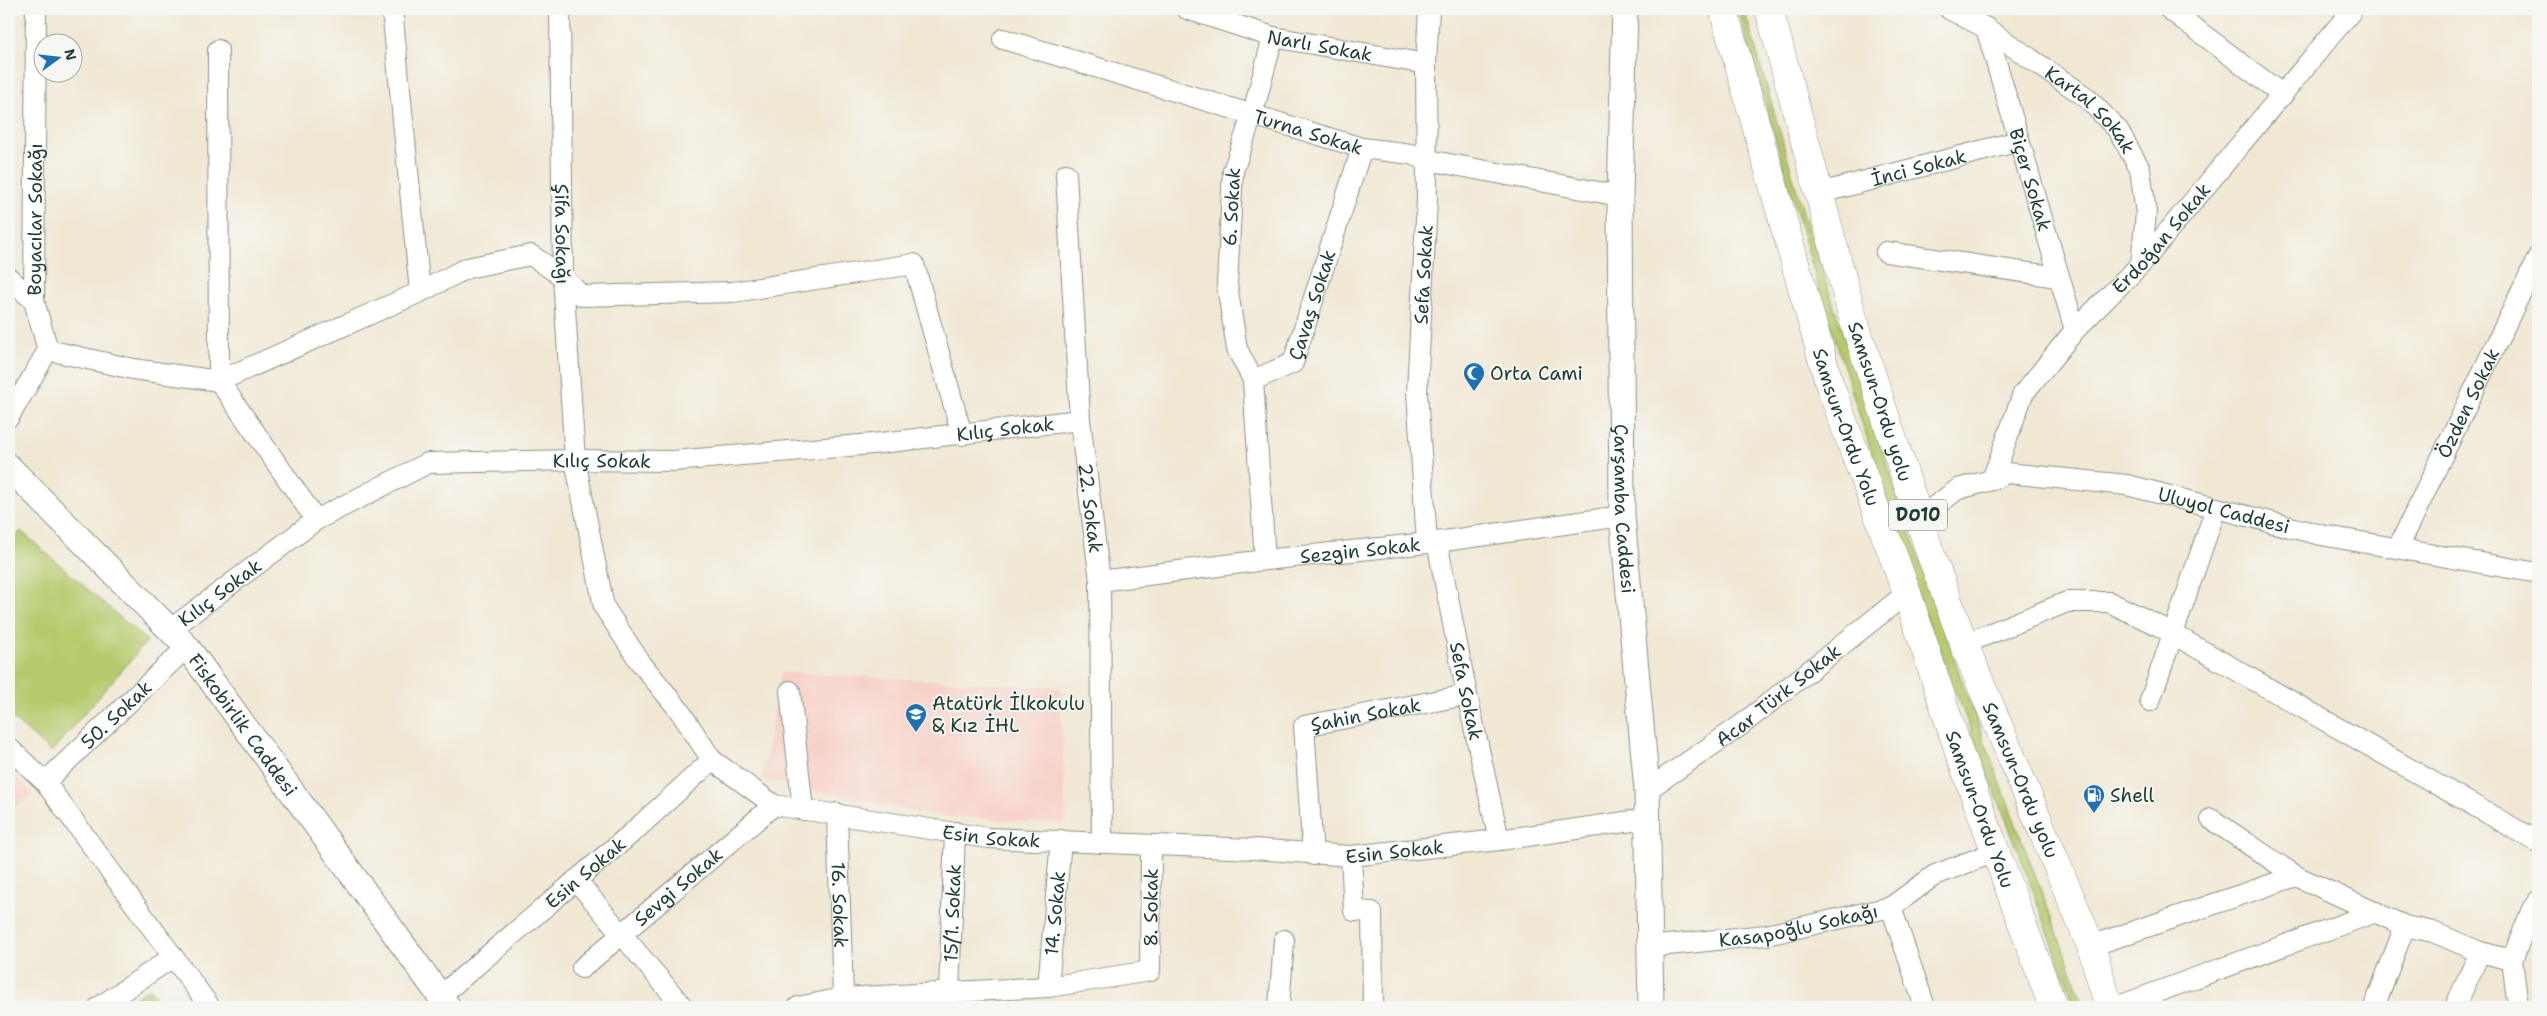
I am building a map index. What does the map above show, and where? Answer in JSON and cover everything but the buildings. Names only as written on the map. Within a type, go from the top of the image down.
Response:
[{"type":"highway","name":"Samsun-Ordu Yolu","points":[[1723,9],[1830,386],[1907,593],[1960,755],[2053,1007]]},
{"type":"highway","name":"Samsun-Ordu yolu","points":[[1769,9],[1820,193],[1852,318],[1919,518],[1964,644],[2091,946],[2109,1007]]},
{"type":"main road","name":"Çarşamba Caddesi","points":[[1625,9],[1620,196],[1622,516],[1647,790],[1648,948],[1651,1007]]},
{"type":"main road","name":"Fiskobirlik Caddesi","points":[[9,467],[187,647],[443,1002]]},
{"type":"street","name":"Boyacılar Sokağı","points":[[36,9],[34,301],[48,350]]},
{"type":"street","points":[[392,9],[420,292]]},
{"type":"street","name":"Şifa Sokağı","points":[[560,9],[563,277],[575,460],[604,607],[640,662],[679,710],[712,760]]},
{"type":"street","name":"Narlı Sokak","points":[[1187,9],[1273,37],[1426,64]]},
{"type":"street","name":"Sefa Sokak","points":[[1429,9],[1426,64],[1428,160],[1418,392],[1432,542],[1499,840]]},
{"type":"street","name":"Kartal Sokak","points":[[1949,9],[1986,28],[2086,97],[2118,130],[2140,169],[2146,213],[2142,264]]},
{"type":"street","points":[[2169,9],[2283,95]]},
{"type":"street","name":"Erdoğan Sokak","points":[[1992,480],[2023,394],[2075,330],[2142,264],[2353,9]]},
{"type":"street","name":"Biçer Sokak","points":[[1986,28],[2075,330]]},
{"type":"street","name":"6. Sokak","points":[[1253,380],[1237,349],[1228,285],[1233,171],[1252,116],[1273,37]]},
{"type":"street","name":"Turna Sokak","points":[[1003,39],[1362,148],[1411,154],[1428,160],[1620,196]]},
{"type":"street","points":[[218,50],[219,381],[316,520]]},
{"type":"street","name":"İnci Sokak","points":[[1820,193],[2019,141]]},
{"type":"street","name":"Çavaş Sokak","points":[[1253,380],[1293,363],[1362,148]]},
{"type":"street","name":"22. Sokak","points":[[1066,174],[1080,420],[1100,581],[1102,843]]},
{"type":"street","points":[[1886,252],[2058,277]]},
{"type":"street","points":[[9,417],[48,350],[133,369],[219,381],[420,292],[468,268],[531,255],[563,277],[582,296],[733,292],[914,264],[962,435]]},
{"type":"street","name":"Özden Sokak","points":[[2398,548],[2538,257]]},
{"type":"street","points":[[9,278],[34,301]]},
{"type":"street","points":[[1253,380],[1265,560]]},
{"type":"street","name":"Kılıç Sokak","points":[[171,629],[316,520],[428,463],[575,460],[673,461],[962,435],[1080,420]]},
{"type":"street","name":"Uluyol Caddesi","points":[[1919,518],[1958,489],[2007,474],[2127,485],[2321,535],[2538,573]]},
{"type":"street","points":[[2150,701],[2216,508]]},
{"type":"street","name":"Sezgin Sokak","points":[[1100,581],[1265,560],[1432,542],[1622,516]]},
{"type":"street","name":"Acar Türk Sokak","points":[[1647,790],[1740,726],[1907,593]]},
{"type":"street","points":[[1964,644],[2068,602],[2109,602],[2173,634],[2538,842]]},
{"type":"street","name":"50. Sokak","points":[[46,782],[187,647]]},
{"type":"street","points":[[790,691],[803,810]]},
{"type":"street","name":"Şahin Sokak","points":[[1313,855],[1304,726],[1467,695]]},
{"type":"street","points":[[13,759],[46,782],[210,1007]]},
{"type":"street","name":"Esin Sokak","points":[[443,1002],[576,880],[712,760],[774,805],[837,813],[988,838],[1061,840],[1351,856],[1499,840],[1646,819]]},
{"type":"street","name":"Sevgi Sokak","points":[[582,968],[774,805]]},
{"type":"street","name":"16. Sokak","points":[[837,813],[843,998]]},
{"type":"street","points":[[2211,819],[2296,876],[2405,926],[2433,932],[2480,952],[2512,960]]},
{"type":"street","name":"15/1. Sokak","points":[[949,993],[955,832]]},
{"type":"street","name":"14. Sokak","points":[[1048,987],[1061,840]]},
{"type":"street","name":"8. Sokak","points":[[1048,987],[1150,971],[1151,845]]},
{"type":"street","name":"Kasapoğlu Sokağı","points":[[1648,948],[1766,935],[1891,907],[1935,875],[1995,852]]},
{"type":"street","points":[[1351,856],[1354,911],[1372,912],[1373,1007]]},
{"type":"street","points":[[2091,946],[2296,876]]},
{"type":"street","points":[[576,880],[623,933],[683,1007]]},
{"type":"street","points":[[2518,1007],[2512,960],[2532,909],[2538,901]]},
{"type":"street","points":[[1891,907],[1925,1007]]},
{"type":"street","points":[[2116,1007],[2376,912]]},
{"type":"street","points":[[2374,1007],[2405,926]]},
{"type":"street","points":[[1278,1007],[1284,940]]},
{"type":"street","points":[[2455,1007],[2480,952]]},
{"type":"street","points":[[99,1007],[173,957]]},
{"type":"street","points":[[798,1007],[843,998],[949,993],[995,999],[1048,987]]},
{"type":"shaded area","name":"Atatürk İlkokulu & Kız İHL","points":[[781,672],[1060,687],[1066,824],[930,815],[762,779]]},
{"type":"shaded area","points":[[9,770],[33,793],[9,812]]},
{"type":"green space","points":[[1738,9],[1744,9],[1807,225],[1905,518],[1963,684],[2085,1007],[2076,1007],[2013,837],[1919,600],[1819,289]]},
{"type":"green space","points":[[21,531],[147,641],[51,752],[9,715],[9,545]]},
{"type":"green space","points":[[149,988],[163,1007],[123,1007]]},
{"type":"place","name":"Orta Cami","points":[[1474,392]]},
{"type":"place","name":"Atatürk İlkokulu & Kız İHL","points":[[916,733]]},
{"type":"place","name":"Shell","points":[[2094,814]]}]
